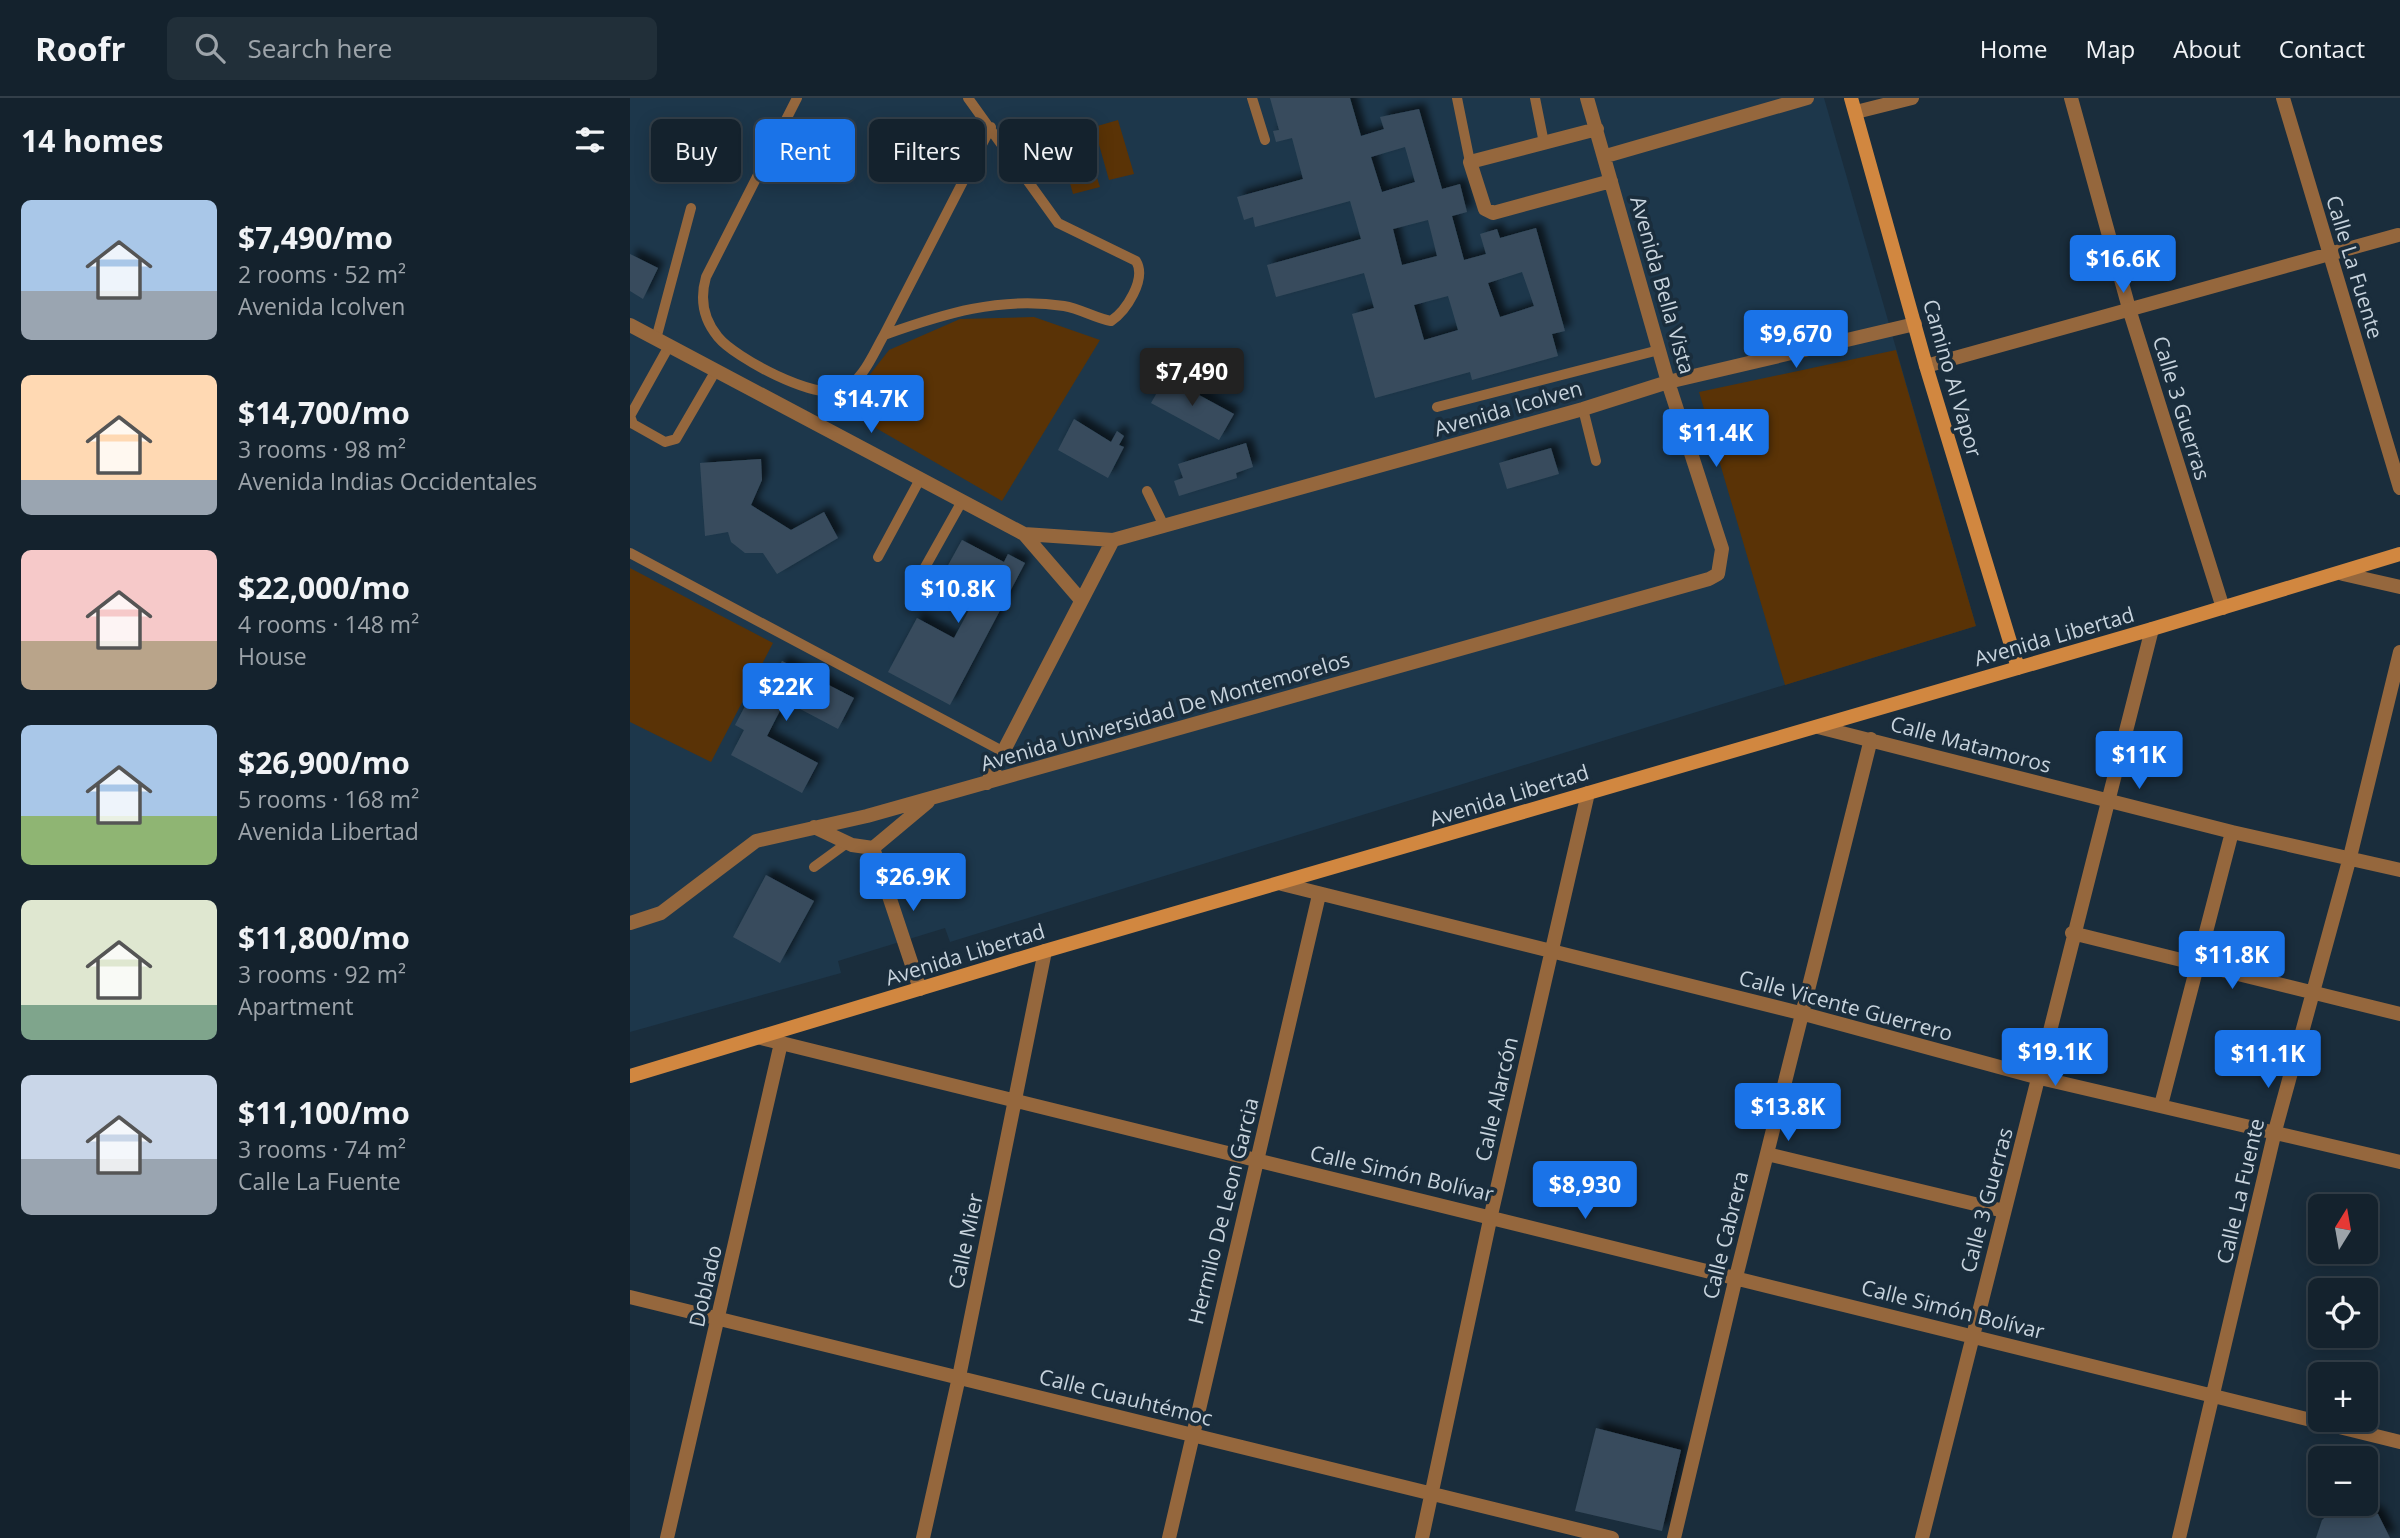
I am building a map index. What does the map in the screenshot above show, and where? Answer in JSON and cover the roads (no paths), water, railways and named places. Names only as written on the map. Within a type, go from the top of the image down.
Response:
[{"type":"street","name":"Avenida Bella Vista","points":[[1587,98],[1606,156],[1668,382],[1722,549],[1722,563]]},
{"type":"street","points":[[1606,156],[1807,98]]},
{"type":"street","points":[[1854,105],[1912,98]]},
{"type":"street","name":"Calle 3 Guerras","points":[[2071,98],[2130,312],[2223,608]]},
{"type":"street","name":"Calle La Fuente","points":[[2283,98],[2400,488]]},
{"type":"street","name":"Camino Al Vapor","points":[[1854,105],[1926,366],[2018,668]]},
{"type":"street","points":[[1597,129],[1471,162],[1485,209],[1493,213],[1611,181]]},
{"type":"street","points":[[1926,366],[2130,312],[2398,235]]},
{"type":"street","name":"Avenida Icolven","points":[[1024,534],[1114,540],[1583,409],[1668,382],[1915,324]]},
{"type":"street","points":[[630,325],[919,481],[1024,534],[1080,599]]},
{"type":"street","points":[[988,783],[1080,599],[1114,540]]},
{"type":"street","name":"Avenida Libertad","points":[[630,1076],[1045,951],[1818,727],[2400,554]]},
{"type":"street","name":"Avenida Universidad De Montemorelos","points":[[630,923],[662,913],[756,841],[864,817],[988,783],[1709,579],[1718,574],[1722,563]]},
{"type":"street","points":[[2343,573],[2400,587]]},
{"type":"street","name":"Calle 3 Guerras","points":[[1922,1538],[2040,1078],[2072,933],[2152,629]]},
{"type":"street","name":"Calle La Fuente","points":[[2179,1538],[2275,1131],[2350,858],[2400,652]]},
{"type":"street","name":"Calle Matamoros","points":[[1818,727],[2108,802],[2400,870]]},
{"type":"street","name":"Calle Cabrera","points":[[1674,1538],[1736,1277],[1871,740]]},
{"type":"street","name":"Calle Alarcón","points":[[1422,1538],[1491,1215],[1588,793]]},
{"type":"street","points":[[814,827],[849,844],[873,848],[935,797]]},
{"type":"street","points":[[849,844],[864,817],[880,828],[886,839]]},
{"type":"street","points":[[2161,1105],[2232,832]]},
{"type":"street","points":[[873,848],[920,989]]},
{"type":"street","name":"Calle Vicente Guerrero","points":[[1282,884],[1804,1014],[2040,1078],[2400,1162]]},
{"type":"street","name":"Hermilo De Leon Garcia","points":[[1169,1538],[1191,1435],[1320,895]]},
{"type":"street","points":[[2072,933],[2400,1014]]},
{"type":"street","name":"Calle Mier","points":[[923,1538],[959,1377],[1045,951]]},
{"type":"street","name":"Calle Simón Bolívar","points":[[761,1038],[1491,1215],[2400,1442]]},
{"type":"street","name":"Doblado","points":[[667,1538],[781,1043]]},
{"type":"street","points":[[1767,1154],[2004,1211]]},
{"type":"street","name":"Calle Cuauhtémoc","points":[[630,1297],[1612,1538]]},
{"type":"lane","points":[[797,98],[706,277],[702,292],[703,307],[711,327],[730,348],[817,392],[832,393],[858,379],[884,335],[991,127]]},
{"type":"lane","points":[[884,335],[952,311],[1008,303],[1064,306],[1111,321],[1121,313],[1139,276],[1136,261],[1058,223],[1045,209],[991,127],[968,98]]},
{"type":"lane","points":[[1252,98],[1265,140]]},
{"type":"lane","points":[[1457,98],[1471,162]]},
{"type":"lane","points":[[1535,98],[1544,143]]},
{"type":"lane","points":[[691,208],[663,343],[630,416],[633,424],[669,443],[676,439],[715,372]]},
{"type":"lane","points":[[1437,407],[1659,350]]},
{"type":"lane","points":[[1583,409],[1597,461]]},
{"type":"lane","points":[[877,557],[919,481]]},
{"type":"lane","points":[[1147,491],[1164,526]]},
{"type":"lane","points":[[924,569],[961,503]]},
{"type":"lane","points":[[630,553],[1004,752]]},
{"type":"lane","points":[[814,867],[849,844]]}]
